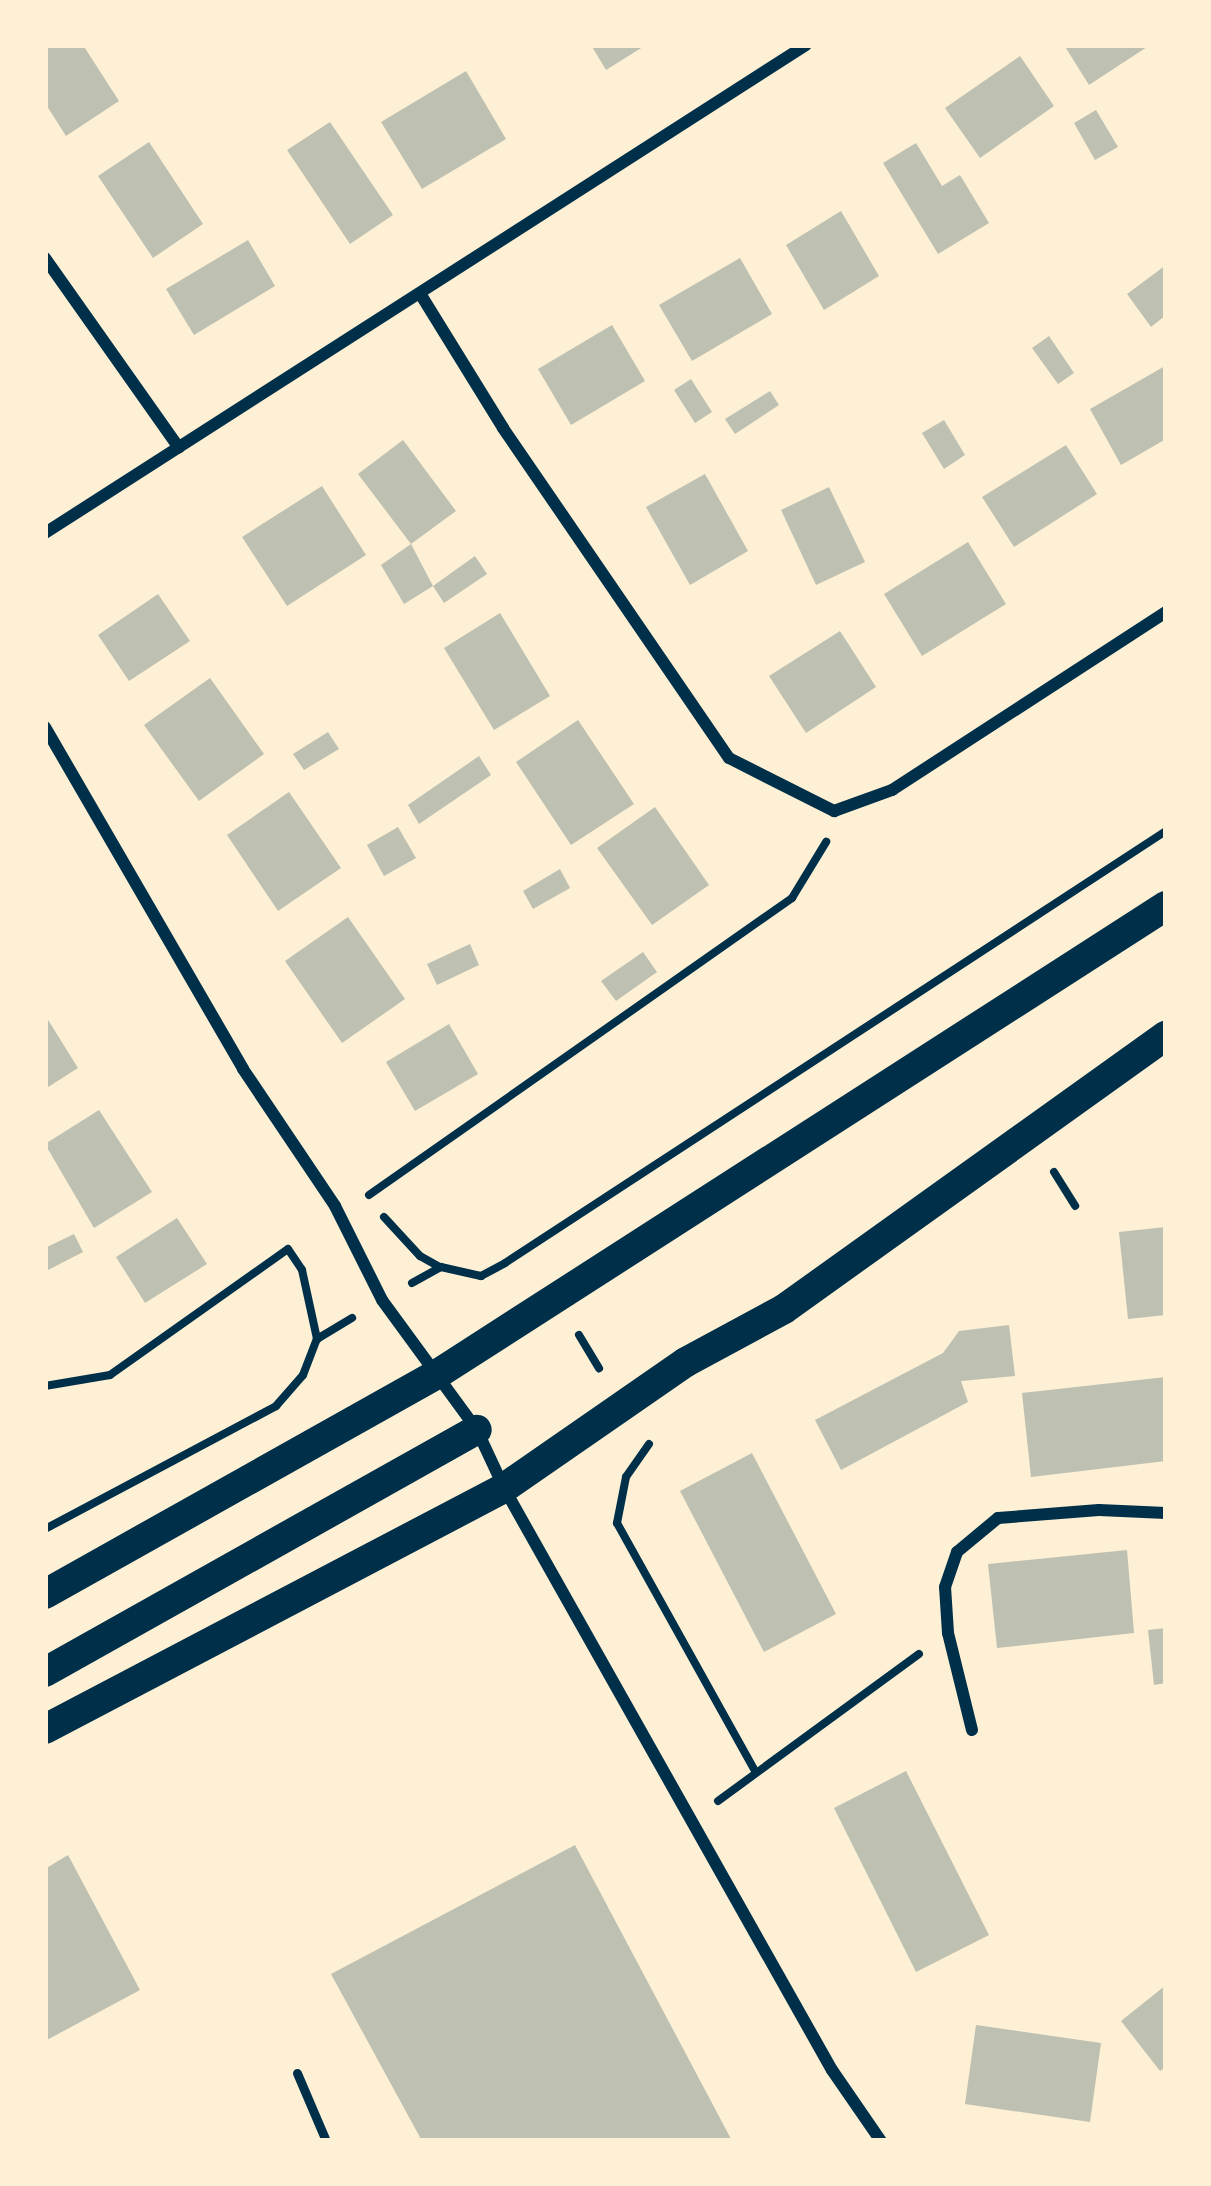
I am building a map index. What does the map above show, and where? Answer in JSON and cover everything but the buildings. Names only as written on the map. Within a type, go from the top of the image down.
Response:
[{"type":"main road","points":[[45,1594],[439,1373],[1166,906]]},
{"type":"main road","points":[[45,1729],[504,1488],[686,1362],[784,1309],[1166,1036]]},
{"type":"main road","points":[[45,1672],[477,1430]]},
{"type":"street","points":[[45,533],[806,45]]},
{"type":"street","points":[[45,258],[179,448]]},
{"type":"street","points":[[422,295],[503,428],[729,758],[834,811],[892,790],[1166,613]]},
{"type":"street","points":[[45,727],[243,1069],[335,1206],[382,1300],[477,1430],[504,1488],[832,2070],[881,2141]]},
{"type":"street","points":[[972,1730],[948,1633],[945,1587],[956,1552],[998,1518],[1099,1510],[1166,1513]]},
{"type":"lane","points":[[297,2073],[326,2141]]},
{"type":"path","points":[[834,811],[824,850],[792,898],[368,1194],[420,1256],[440,1267],[481,1276],[505,1263],[1166,831]]},
{"type":"path","points":[[45,1386],[110,1375],[288,1249],[302,1270],[316,1340],[303,1375],[276,1406],[45,1529]]},
{"type":"path","points":[[505,1263],[552,1349],[579,1335],[621,1406],[650,1443],[626,1477],[617,1523],[755,1771]]},
{"type":"path","points":[[316,1340],[440,1267]]},
{"type":"path","points":[[694,1821],[755,1771],[948,1633]]}]
